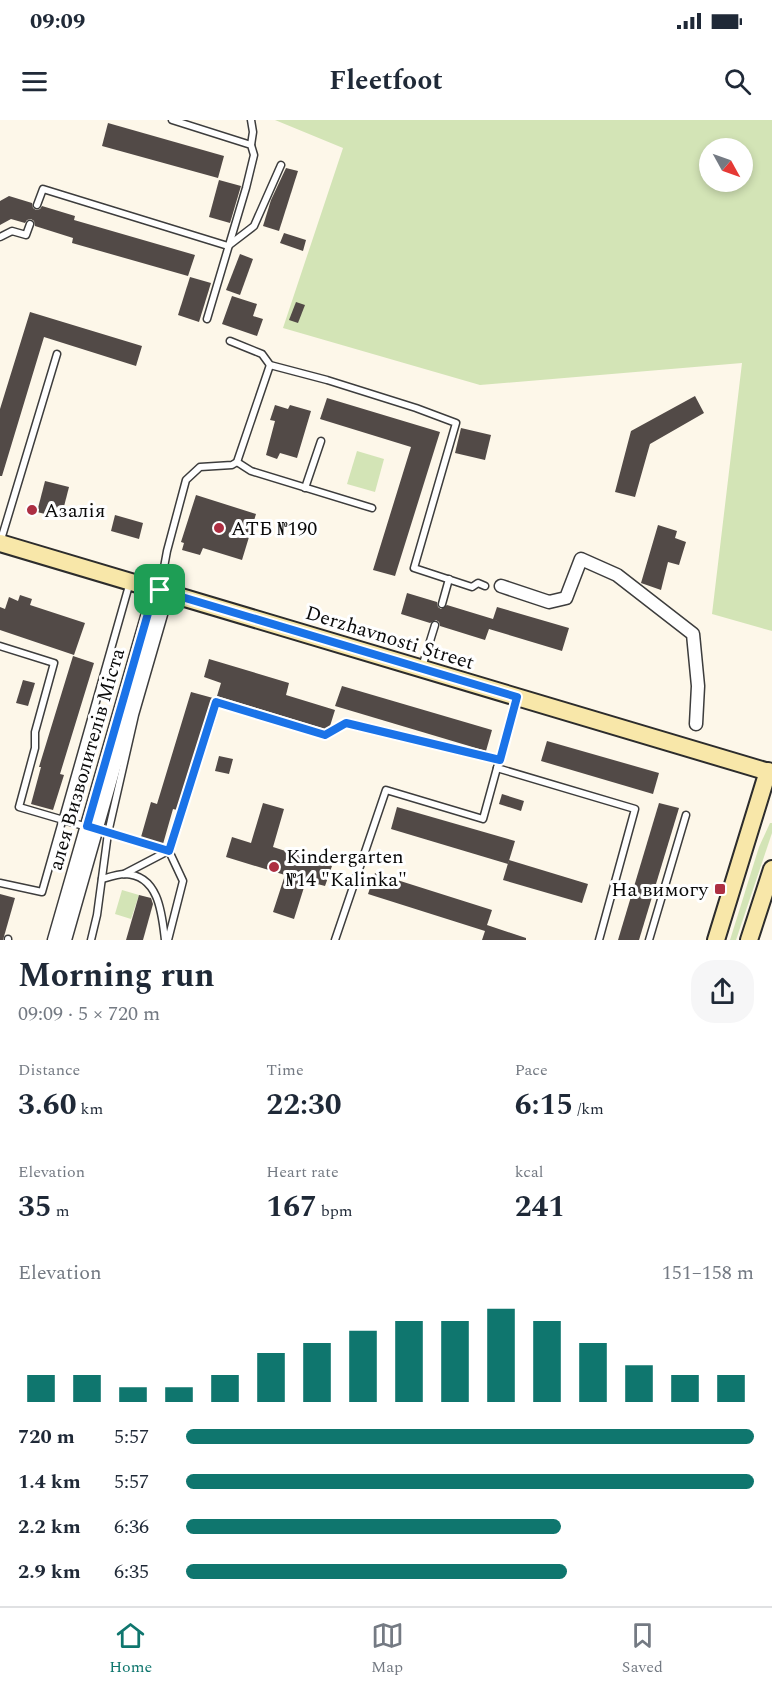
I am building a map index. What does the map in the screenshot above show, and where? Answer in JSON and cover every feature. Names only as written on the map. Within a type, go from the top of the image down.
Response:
[{"type":"street","name":"Derzhavnosti Street","points":[[0,543],[770,772]]},
{"type":"street","points":[[501,586],[549,602],[566,598],[580,559],[617,575],[693,634],[698,686],[696,724]]},
{"type":"street","name":"алея Визволителів Міста","points":[[65,940],[162,591]]},
{"type":"street","points":[[716,940],[770,772]]},
{"type":"street","name":"алея Визволителів Міста","points":[[54,940],[97,829]]},
{"type":"street","points":[[749,940],[772,869]]},
{"type":"lane","points":[[172,120],[251,144]]},
{"type":"lane","points":[[207,319],[254,155],[251,144],[253,132],[251,120]]},
{"type":"lane","points":[[228,246],[254,225],[281,165]]},
{"type":"lane","points":[[38,205],[43,189],[228,246]]},
{"type":"lane","points":[[0,237],[12,231],[26,235],[30,225]]},
{"type":"lane","points":[[230,340],[262,354],[270,365],[372,394],[456,423],[414,568],[472,587],[478,583],[485,586]]},
{"type":"lane","points":[[0,543],[57,354]]},
{"type":"lane","points":[[91,940],[102,879],[97,829],[135,715],[162,591],[167,551],[186,480],[200,466],[232,465],[237,462],[270,365]]},
{"type":"lane","points":[[305,488],[321,441]]},
{"type":"lane","points":[[237,462],[251,471],[372,508]]},
{"type":"lane","points":[[442,604],[449,579]]},
{"type":"lane","points":[[0,883],[42,892],[130,582]]},
{"type":"lane","points":[[422,668],[435,624]]},
{"type":"lane","points":[[0,646],[54,663],[35,732],[35,748],[19,807],[169,851]]},
{"type":"lane","points":[[335,940],[386,790],[483,819],[517,697]]},
{"type":"lane","points":[[166,940],[183,881],[169,851],[216,702],[325,735],[346,723],[500,760]]},
{"type":"lane","points":[[497,768],[635,809],[599,940]]},
{"type":"lane","points":[[649,940],[686,815]]},
{"type":"lane","points":[[102,879],[122,874],[169,851]]},
{"type":"lane","points":[[122,874],[137,876],[150,886],[162,909],[166,940]]},
{"type":"green space","points":[[275,120],[772,120],[772,631],[712,614],[742,363],[480,385],[283,328],[343,148]]},
{"type":"green space","points":[[357,451],[384,459],[375,492],[347,484]]},
{"type":"green space","points":[[772,823],[772,833],[736,940],[730,940],[759,847]]},
{"type":"green space","points":[[122,890],[139,895],[131,919],[115,914]]},
{"type":"building","points":[[108,123],[224,156],[218,178],[102,146]]},
{"type":"building","points":[[286,168],[298,171],[279,231],[263,226],[271,200]]},
{"type":"building","points":[[219,180],[241,186],[230,223],[209,217]]},
{"type":"building","points":[[9,196],[32,203],[36,210],[42,206],[75,216],[74,220],[195,255],[188,276],[72,243],[73,238],[35,226],[31,219],[25,223],[11,219],[0,225],[0,201]]},
{"type":"building","points":[[284,233],[306,240],[303,251],[280,243]]},
{"type":"building","points":[[240,254],[253,259],[240,295],[226,290]]},
{"type":"building","points":[[190,277],[211,283],[199,322],[178,315]]},
{"type":"building","points":[[232,296],[257,304],[253,316],[263,319],[257,336],[222,324]]},
{"type":"building","points":[[296,302],[305,305],[298,323],[289,320]]},
{"type":"building","points":[[30,312],[142,346],[136,366],[44,337],[2,476],[0,476],[0,409]]},
{"type":"building","points":[[695,396],[704,413],[650,444],[635,497],[615,492],[631,431]]},
{"type":"building","points":[[327,398],[440,432],[395,576],[373,570],[411,447],[320,419]]},
{"type":"building","points":[[275,405],[288,409],[290,405],[311,411],[297,458],[280,453],[277,459],[266,455],[275,421],[270,420]]},
{"type":"building","points":[[461,428],[491,435],[485,460],[455,453]]},
{"type":"building","points":[[45,481],[69,487],[61,518],[37,512]]},
{"type":"building","name":"АТБ №190","points":[[196,495],[256,514],[242,560],[203,548],[200,555],[182,550],[184,543],[181,542]]},
{"type":"building","points":[[115,515],[143,523],[139,539],[111,531]]},
{"type":"building","points":[[658,525],[677,531],[675,538],[686,542],[679,565],[668,562],[661,590],[641,583]]},
{"type":"building","points":[[407,593],[437,602],[441,609],[447,605],[493,619],[497,607],[569,628],[562,651],[489,629],[485,640],[440,626],[436,620],[430,623],[401,614]]},
{"type":"building","points":[[20,595],[32,599],[30,605],[85,623],[74,655],[0,630],[0,607],[5,609],[9,597],[18,601]]},
{"type":"building","points":[[73,656],[94,663],[60,774],[64,775],[53,810],[31,804],[41,767],[39,767]]},
{"type":"building","points":[[209,659],[289,683],[286,695],[335,710],[330,726],[325,729],[217,696],[221,683],[204,677]]},
{"type":"building","points":[[23,680],[35,683],[28,706],[16,703]]},
{"type":"building","points":[[342,686],[492,730],[486,751],[335,706]]},
{"type":"building","points":[[191,692],[213,698],[177,810],[173,809],[163,844],[141,837],[151,802],[157,804]]},
{"type":"building","points":[[547,741],[659,773],[653,794],[541,761]]},
{"type":"building","points":[[219,756],[233,759],[229,774],[215,771]]},
{"type":"building","points":[[502,794],[524,801],[521,811],[499,804]]},
{"type":"building","points":[[263,803],[284,809],[273,847],[332,866],[325,886],[306,881],[294,919],[273,912],[285,875],[226,857],[232,837],[251,843]]},
{"type":"building","points":[[659,803],[679,808],[639,940],[618,940]]},
{"type":"building","points":[[397,807],[515,841],[508,864],[391,829]]},
{"type":"building","points":[[509,860],[588,884],[582,903],[503,880]]},
{"type":"building","points":[[375,873],[492,910],[487,925],[526,938],[526,940],[482,940],[485,931],[368,894]]},
{"type":"building","points":[[0,894],[15,898],[3,940],[0,940]]},
{"type":"building","points":[[139,895],[151,898],[153,904],[143,940],[126,940]]},
{"type":"place","name":"Азалія","points":[[32,510]]},
{"type":"place","name":"АТБ №190","points":[[219,528]]},
{"type":"place","name":"Kindergarten №14 \"Kalinka\"","points":[[274,867]]},
{"type":"place","name":"На вимогу","points":[[720,889]]},
{"type":"route","points":[[155,589],[160,590],[517,697],[500,760],[346,723],[325,735],[216,702],[169,851],[87,826],[155,589]]}]
